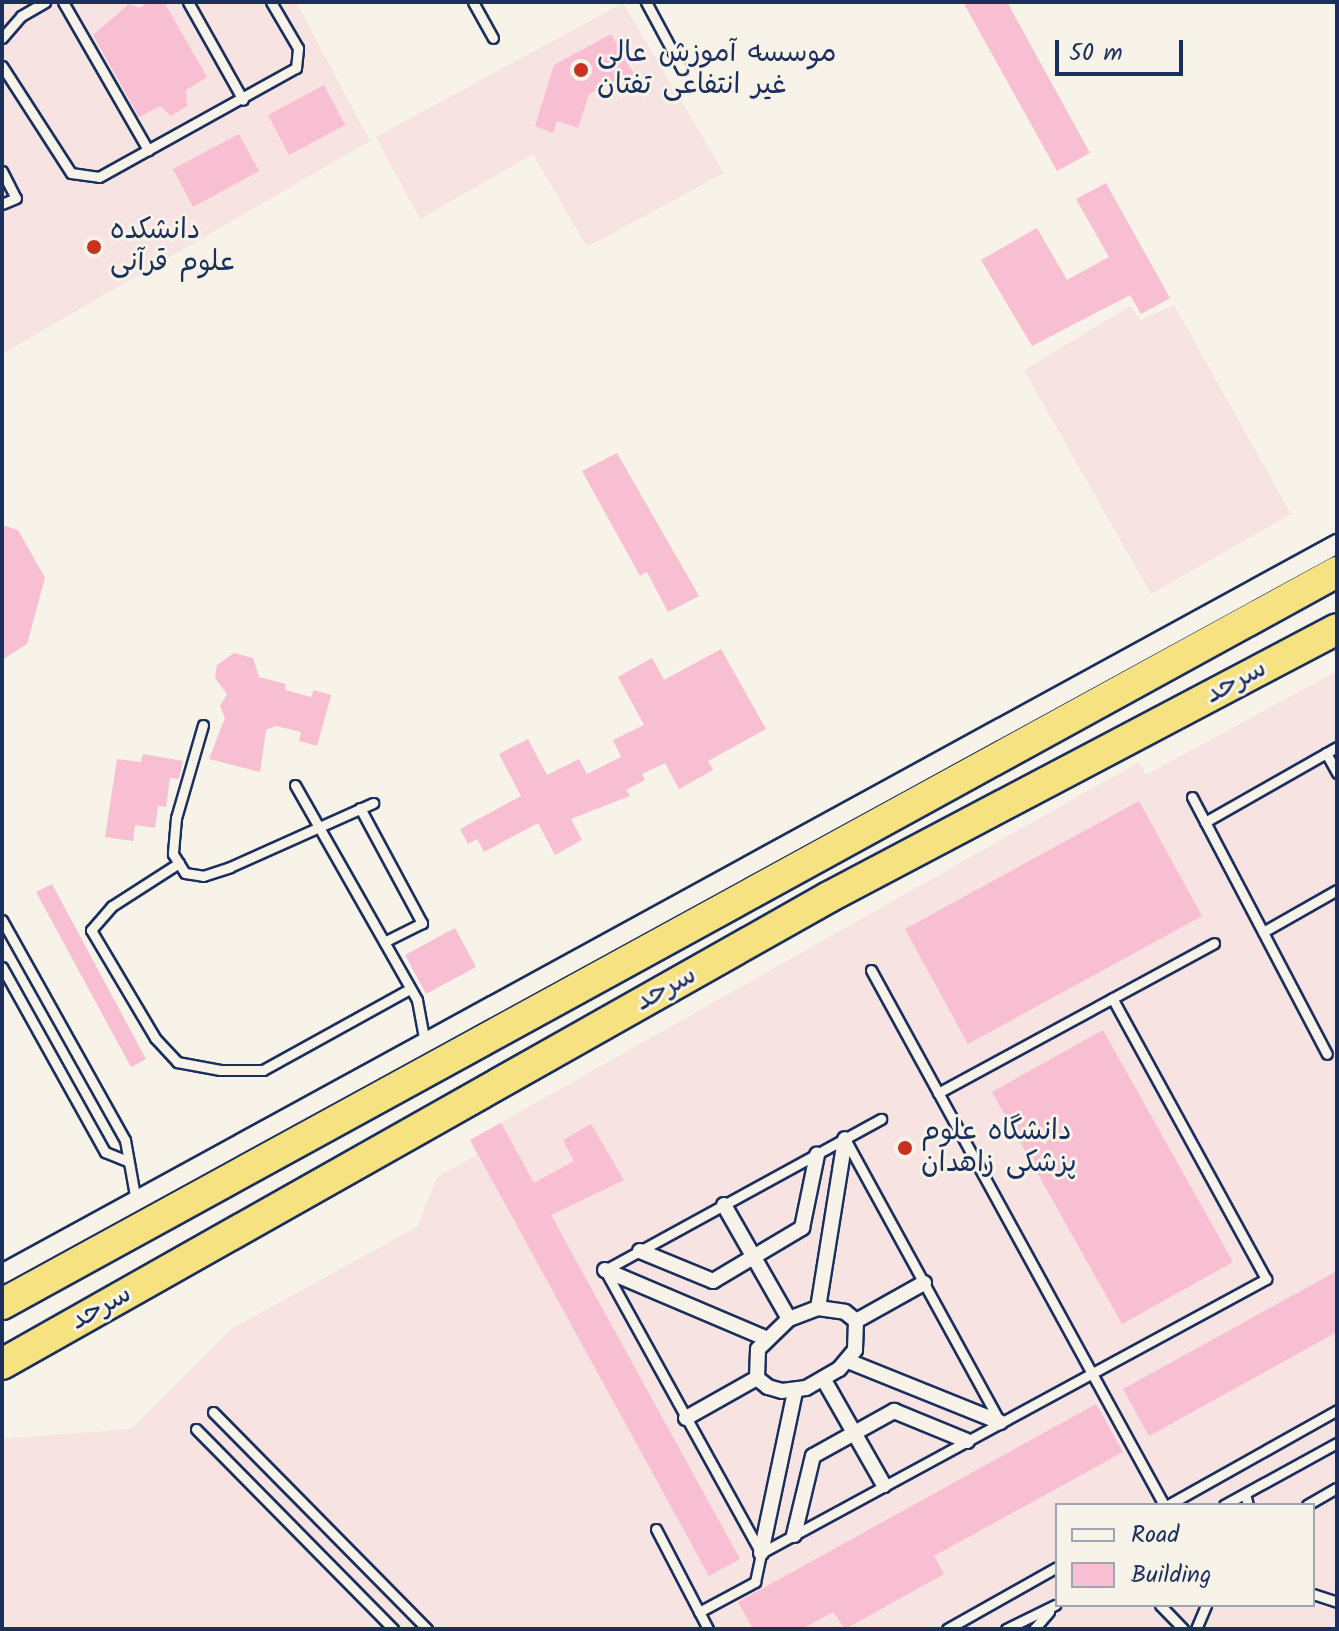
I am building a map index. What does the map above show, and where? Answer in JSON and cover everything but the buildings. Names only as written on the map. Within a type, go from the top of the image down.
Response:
[{"type":"highway","name":"سرحد","points":[[2,1304],[1337,572]]},
{"type":"highway","name":"سرحد","points":[[2,1364],[829,897],[1337,629]]},
{"type":"street","points":[[2,1274],[1337,544]]},
{"type":"street","points":[[818,1308],[845,1139]]},
{"type":"street","points":[[640,1251],[713,1281],[802,1228],[817,1155]]},
{"type":"street","points":[[724,1205],[789,1319]]},
{"type":"street","points":[[605,1270],[765,1338]]},
{"type":"street","points":[[856,1321],[924,1283]]},
{"type":"street","points":[[818,1308],[845,1312],[856,1321],[859,1336],[848,1361],[824,1380],[795,1391],[768,1387],[757,1378],[754,1363],[765,1338],[789,1319],[818,1308]]},
{"type":"street","points":[[848,1361],[1000,1422]]},
{"type":"street","points":[[686,1418],[757,1378]]},
{"type":"street","points":[[824,1380],[884,1485]]},
{"type":"street","points":[[761,1553],[795,1391]]},
{"type":"street","points":[[794,1535],[813,1456],[894,1411],[967,1441]]},
{"type":"lane","points":[[2,38],[21,16],[45,2]]},
{"type":"lane","points":[[63,2],[148,150]]},
{"type":"lane","points":[[188,2],[243,100]]},
{"type":"lane","points":[[2,66],[71,173],[99,177],[285,77],[300,58],[271,2]]},
{"type":"lane","points":[[473,2],[493,38]]},
{"type":"lane","points":[[646,2],[682,69]]},
{"type":"lane","points":[[2,171],[16,198],[2,204]]},
{"type":"lane","points":[[203,725],[176,818],[173,854],[185,873],[203,876],[373,803]]},
{"type":"lane","points":[[1205,822],[1337,747]]},
{"type":"lane","points":[[1326,753],[1337,773]]},
{"type":"lane","points":[[295,785],[410,989],[425,1043]]},
{"type":"lane","points":[[1192,797],[1327,1054]]},
{"type":"lane","points":[[360,808],[422,923],[384,942]]},
{"type":"lane","points":[[179,863],[112,906],[91,930],[155,1038],[177,1062],[220,1070],[263,1070],[410,989]]},
{"type":"lane","points":[[1263,932],[1337,890]]},
{"type":"lane","points":[[2,920],[125,1140],[136,1201]]},
{"type":"lane","points":[[938,1093],[1214,943]]},
{"type":"lane","points":[[2,967],[105,1152],[127,1161]]},
{"type":"lane","points":[[871,970],[1165,1503]]},
{"type":"lane","points":[[761,1553],[1266,1279],[1112,998]]},
{"type":"lane","points":[[699,1612],[755,1582],[761,1553],[605,1270],[881,1119]]},
{"type":"lane","points":[[845,1139],[1000,1422]]},
{"type":"lane","points":[[1170,1503],[1337,1410]]},
{"type":"lane","points":[[213,1412],[427,1629]]},
{"type":"lane","points":[[196,1429],[393,1629]]},
{"type":"lane","points":[[1228,1503],[1337,1443]]},
{"type":"lane","points":[[1311,1503],[1337,1488]]},
{"type":"lane","points":[[1245,1494],[1247,1503]]},
{"type":"lane","points":[[656,1529],[708,1629]]},
{"type":"lane","points":[[947,1629],[1055,1568]]},
{"type":"lane","points":[[1315,1595],[1337,1602]]},
{"type":"lane","points":[[1006,1629],[1055,1604]]},
{"type":"lane","points":[[1034,1629],[1055,1605]]},
{"type":"lane","points":[[1162,1607],[1183,1629]]},
{"type":"lane","points":[[1196,1629],[1205,1607]]},
{"type":"shaded area","name":"دانشکده علوم قرآنی","points":[[2,2],[296,2],[370,141],[2,354]]},
{"type":"shaded area","name":"موسسه آموزش عالی غیر انتفاعی تفتان","points":[[623,3],[724,173],[587,247],[533,154],[420,219],[376,137]]},
{"type":"shaded area","points":[[1174,305],[1291,514],[1151,594],[1024,370],[1130,306],[1141,320]]},
{"type":"shaded area","name":"دانشگاه علوم پزشکی زاهدان","points":[[1337,671],[1337,1629],[2,1629],[2,1439],[131,1429],[231,1329],[417,1227],[437,1177],[477,1155],[470,1140],[1139,762],[1146,775]]},
{"type":"place","name":"موسسه آموزش عالی غیر انتفاعی تفتان","points":[[581,70]]},
{"type":"place","name":"دانشکده علوم قرآنی","points":[[94,247]]},
{"type":"place","name":"دانشگاه علوم پزشکی زاهدان","points":[[905,1148]]}]
